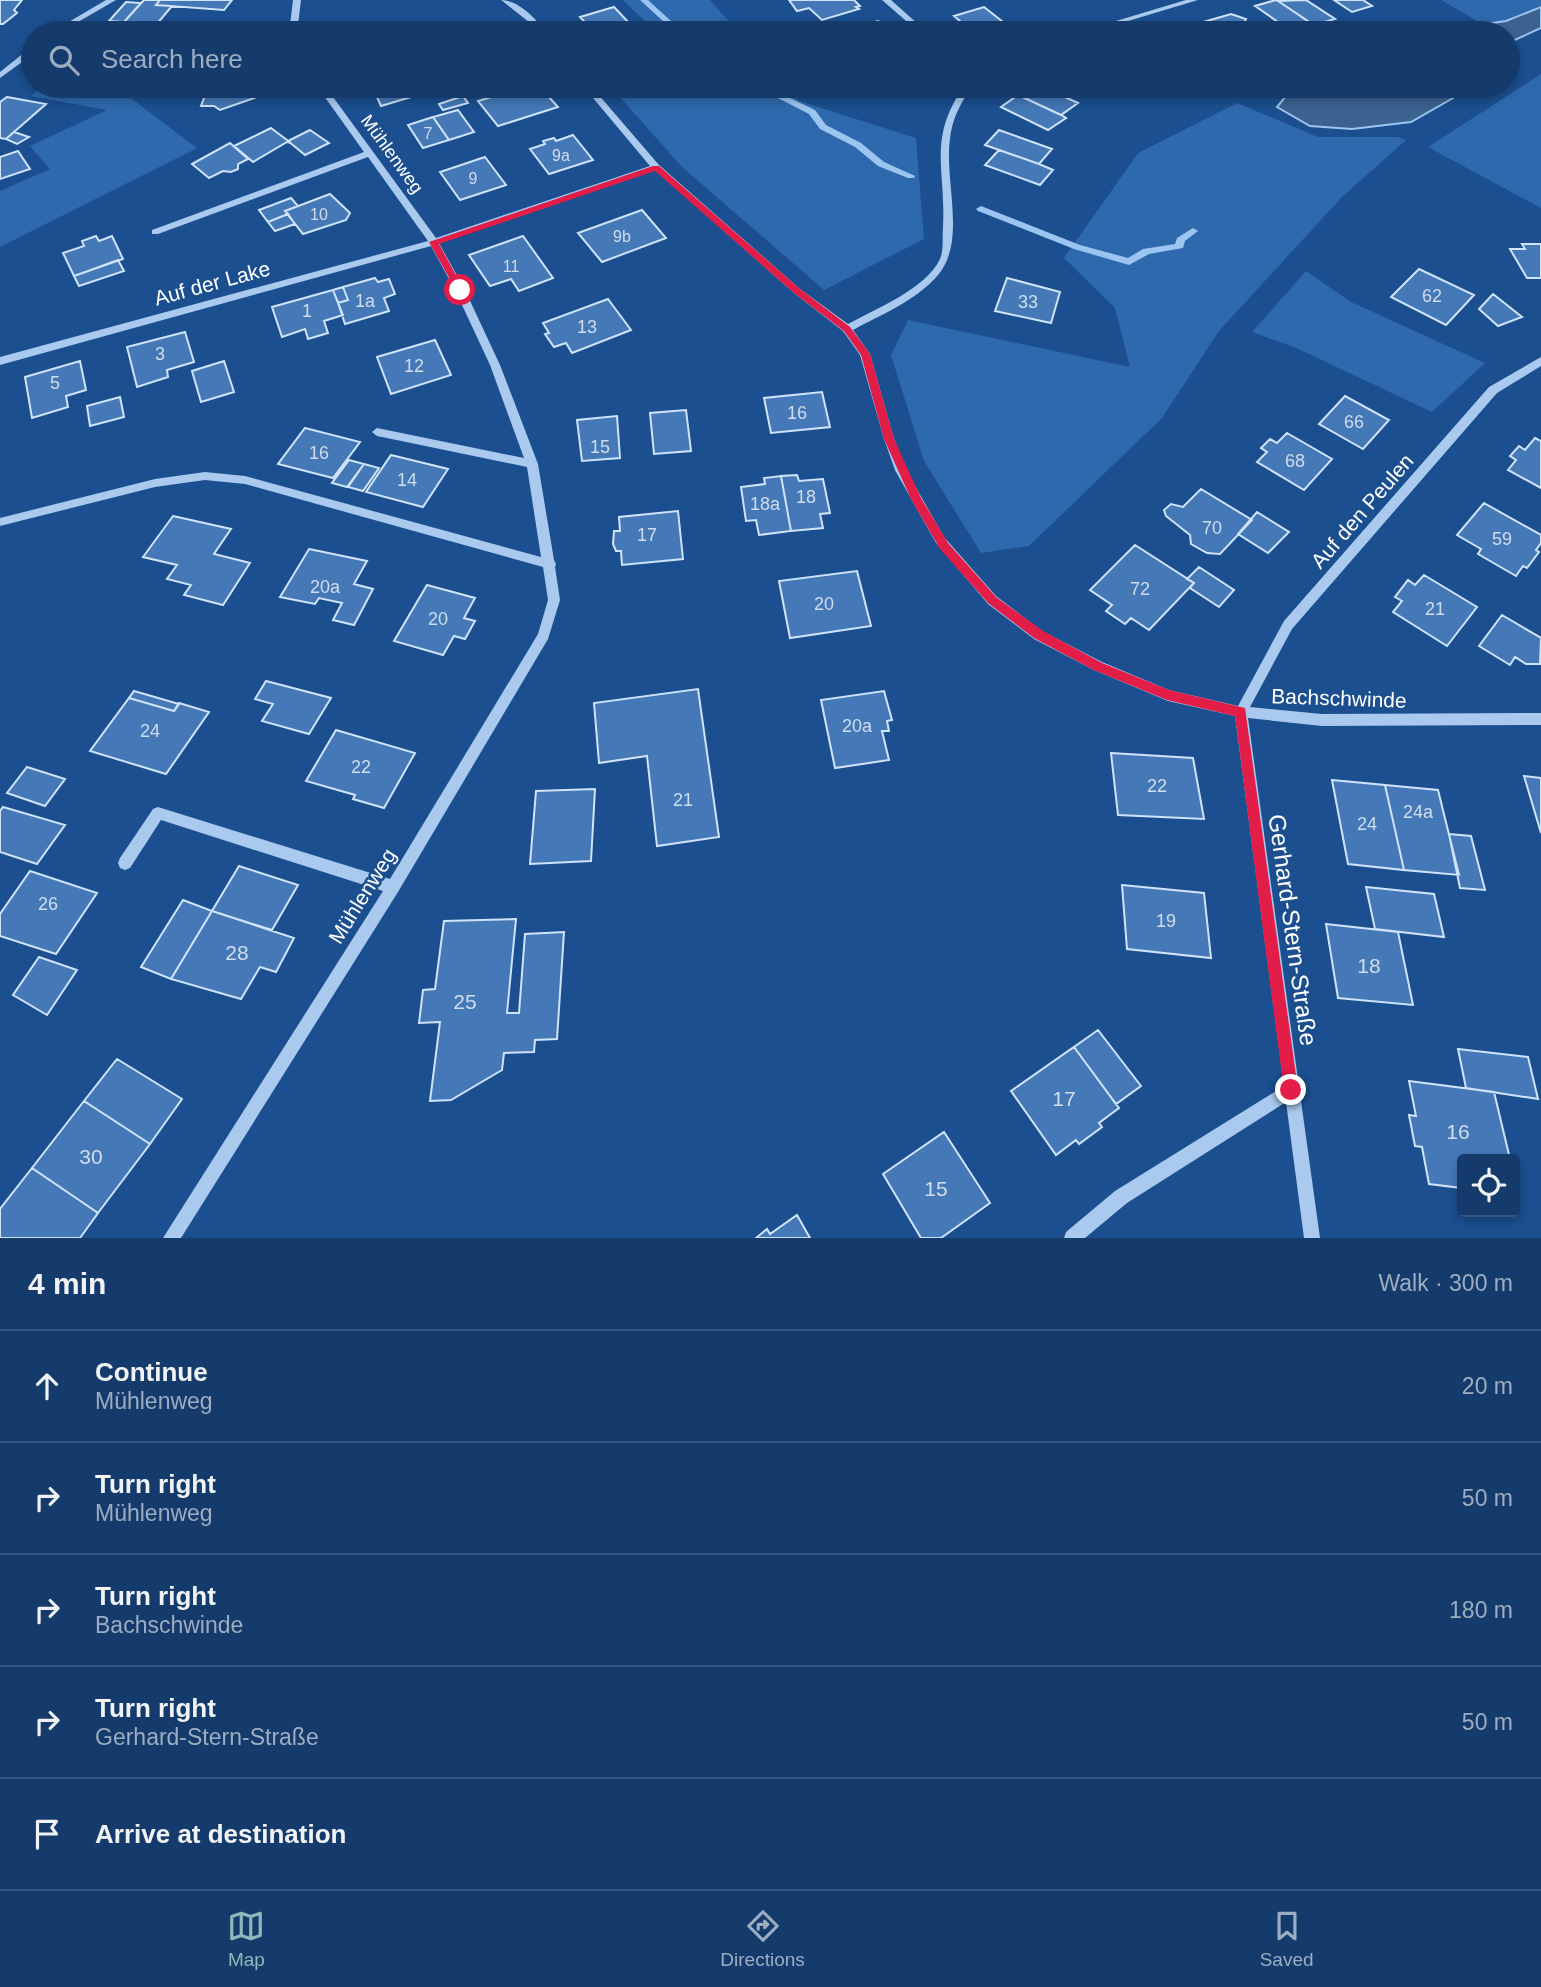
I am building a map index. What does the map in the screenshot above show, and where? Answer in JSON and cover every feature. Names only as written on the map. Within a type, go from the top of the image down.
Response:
[{"type":"street","points":[[75,21],[112,0]]},
{"type":"street","points":[[294,21],[297,0]]},
{"type":"street","points":[[505,0],[533,21]]},
{"type":"street","points":[[886,0],[910,21]]},
{"type":"street","points":[[1121,21],[1194,0]]},
{"type":"street","points":[[0,76],[21,59]]},
{"type":"street","name":"Mühlenweg","points":[[171,1238],[393,887],[544,635],[554,600],[532,464],[495,365],[460,290],[433,242],[330,98]]},
{"type":"street","name":"Bachschwinde","points":[[597,98],[656,167],[797,291],[847,329],[865,354],[889,439],[916,499],[944,546],[992,600],[1038,635],[1098,666],[1167,695],[1241,712],[1322,720],[1541,719]]},
{"type":"street","points":[[847,329],[923,284],[945,260],[948,227],[942,147],[948,123],[960,98]]},
{"type":"street","points":[[155,232],[369,153]]},
{"type":"street","points":[[433,242],[656,167]]},
{"type":"street","name":"Auf der Lake","points":[[0,361],[433,242]]},
{"type":"street","name":"Auf den Peulen","points":[[1241,712],[1288,625],[1493,390],[1541,361]]},
{"type":"street","points":[[377,432],[532,464]]},
{"type":"street","points":[[0,522],[155,483],[205,476],[245,480],[550,564]]},
{"type":"street","name":"Gerhard-Stern-Straße","points":[[1241,712],[1312,1238]]},
{"type":"street","points":[[125,863],[158,813],[393,887]]},
{"type":"street","points":[[1072,1238],[1121,1197],[1291,1090]]},
{"type":"shaded area","points":[[623,0],[710,0],[728,21],[645,21]]},
{"type":"shaded area","points":[[1441,0],[1541,0],[1541,7],[1506,21],[1477,21]]},
{"type":"shaded area","points":[[1541,7],[1541,28],[1520,38],[1520,21],[1506,21]]},
{"type":"shaded area","points":[[1541,74],[1541,208],[1428,147],[1504,98],[1520,98],[1520,88]]},
{"type":"shaded area","points":[[42,98],[131,98],[197,148],[0,247],[0,191],[50,169],[30,146],[107,110]]},
{"type":"shaded area","points":[[621,98],[796,98],[916,138],[924,239],[824,290],[682,167]]},
{"type":"shaded area","points":[[1284,98],[1453,98],[1411,122],[1352,129],[1310,126],[1277,107]]},
{"type":"shaded area","points":[[1237,103],[1318,137],[1398,137],[1406,140],[1342,197],[1219,331],[1162,418],[1029,546],[981,553],[924,461],[891,355],[908,320],[1130,367],[1115,308],[1064,258],[1138,153]]},
{"type":"shaded area","points":[[1306,271],[1351,302],[1485,363],[1432,412],[1294,347],[1252,332]]},
{"type":"building","points":[[0,0],[22,0],[14,10],[17,13],[3,24],[0,24]]},
{"type":"building","points":[[144,0],[160,0],[156,5],[172,6],[159,21],[125,21]]},
{"type":"building","points":[[160,0],[232,0],[224,10],[156,5]]},
{"type":"building","points":[[789,0],[854,0],[860,6],[856,7],[859,9],[822,20],[809,8],[797,11]]},
{"type":"building","points":[[1276,0],[1308,21],[1277,21],[1255,6]]},
{"type":"building","points":[[1306,0],[1335,19],[1308,21],[1278,1]]},
{"type":"building","points":[[1334,0],[1363,0],[1372,6],[1352,12]]},
{"type":"building","points":[[126,2],[141,3],[125,21],[109,21]]},
{"type":"building","points":[[614,7],[627,21],[584,21],[580,17]]},
{"type":"building","points":[[984,7],[1002,21],[960,21],[954,16]]},
{"type":"building","points":[[1231,14],[1246,19],[1245,21],[1207,21]]},
{"type":"building","points":[[7,97],[46,104],[6,139],[0,138],[0,102]]},
{"type":"building","points":[[204,98],[254,98],[220,110],[214,106],[201,106]]},
{"type":"building","points":[[377,98],[408,98],[381,106]]},
{"type":"building","points":[[457,98],[464,98],[468,103],[443,110],[439,104]]},
{"type":"building","points":[[488,98],[550,98],[558,107],[498,126],[478,101]]},
{"type":"building","points":[[1014,98],[1024,98],[1066,118],[1048,130],[1001,107]]},
{"type":"building","points":[[1025,98],[1067,98],[1078,103],[1061,115]]},
{"type":"building","points":[[458,110],[474,132],[449,140],[433,117]]},
{"type":"building","points":[[433,117],[449,140],[423,148],[408,125]]},
{"type":"building","points":[[271,128],[291,143],[287,142],[253,162],[234,146]]},
{"type":"building","points":[[310,130],[329,143],[305,155],[288,141]]},
{"type":"building","points":[[999,130],[1052,149],[1039,164],[985,145]]},
{"type":"building","points":[[14,132],[29,137],[17,144],[6,139]]},
{"type":"building","points":[[573,135],[593,160],[549,174],[530,149],[545,144],[543,141],[554,138],[556,141]]},
{"type":"building","points":[[230,143],[248,159],[238,164],[238,169],[223,171],[209,178],[192,164]]},
{"type":"building","points":[[999,150],[1053,170],[1040,185],[985,165]]},
{"type":"building","points":[[18,151],[30,169],[0,179],[0,157]]},
{"type":"building","points":[[485,157],[506,185],[460,200],[440,172]]},
{"type":"building","points":[[330,194],[350,213],[346,220],[303,234],[285,211]]},
{"type":"building","points":[[291,198],[298,206],[285,211],[288,214],[268,222],[259,210]]},
{"type":"building","points":[[642,210],[666,238],[602,262],[578,233]]},
{"type":"building","points":[[288,214],[295,224],[275,231],[268,222]]},
{"type":"building","points":[[96,236],[99,241],[112,236],[123,259],[74,276],[63,253],[84,246],[82,241]]},
{"type":"building","points":[[523,236],[553,278],[519,291],[511,279],[490,286],[469,255]]},
{"type":"building","points":[[1522,244],[1541,244],[1541,278],[1527,278],[1510,249],[1525,249]]},
{"type":"building","points":[[118,260],[124,271],[79,286],[74,276]]},
{"type":"building","points":[[1419,269],[1474,295],[1446,325],[1391,297]]},
{"type":"building","points":[[375,278],[378,282],[389,279],[395,294],[384,298],[389,311],[345,324],[338,303],[348,300],[343,287]]},
{"type":"building","points":[[1007,278],[1060,292],[1051,323],[995,311]]},
{"type":"building","points":[[343,287],[348,300],[338,303],[333,290]]},
{"type":"building","points":[[333,290],[343,315],[324,321],[328,333],[308,339],[305,329],[282,337],[272,307]]},
{"type":"building","points":[[1493,294],[1522,317],[1498,326],[1479,309]]},
{"type":"building","points":[[608,299],[631,330],[572,353],[566,343],[554,347],[545,334],[549,333],[543,323]]},
{"type":"building","points":[[185,332],[194,362],[167,370],[168,377],[137,387],[127,347]]},
{"type":"building","points":[[435,340],[451,375],[391,394],[377,357]]},
{"type":"building","points":[[80,361],[86,390],[66,396],[68,407],[32,418],[25,377]]},
{"type":"building","points":[[224,361],[234,392],[201,402],[192,371]]},
{"type":"building","points":[[822,392],[830,427],[771,433],[764,398]]},
{"type":"building","points":[[1345,396],[1389,420],[1363,449],[1319,424]]},
{"type":"building","points":[[120,397],[124,417],[90,426],[87,406]]},
{"type":"building","points":[[686,410],[691,451],[654,454],[650,413]]},
{"type":"building","points":[[617,416],[620,458],[582,461],[577,420]]},
{"type":"building","points":[[305,428],[360,442],[333,478],[278,464]]},
{"type":"building","points":[[1287,433],[1332,459],[1304,490],[1257,462],[1267,452],[1261,448],[1270,439],[1277,443]]},
{"type":"building","points":[[1535,438],[1541,441],[1541,488],[1508,470],[1516,460],[1510,456],[1519,446],[1525,450]]},
{"type":"building","points":[[391,455],[448,469],[423,507],[366,492]]},
{"type":"building","points":[[349,460],[364,464],[347,487],[332,483]]},
{"type":"building","points":[[364,464],[379,468],[363,491],[348,487]]},
{"type":"building","points":[[797,475],[799,481],[823,479],[830,513],[820,514],[823,528],[791,531],[781,476]]},
{"type":"building","points":[[781,476],[791,531],[759,535],[756,520],[746,521],[741,487],[765,484],[764,478]]},
{"type":"building","points":[[1201,489],[1252,520],[1220,554],[1207,553],[1191,544],[1190,535],[1166,516],[1164,510],[1171,504],[1183,507]]},
{"type":"building","points":[[1484,503],[1541,535],[1541,543],[1536,550],[1539,552],[1527,568],[1523,566],[1516,576],[1478,554],[1481,549],[1457,535]]},
{"type":"building","points":[[678,511],[683,559],[622,565],[621,551],[616,551],[613,544],[614,531],[620,531],[619,517]]},
{"type":"building","points":[[1257,512],[1289,532],[1268,553],[1238,534]]},
{"type":"building","points":[[173,516],[231,529],[214,554],[250,563],[223,605],[184,595],[191,585],[167,579],[177,565],[143,557]]},
{"type":"building","points":[[1135,545],[1194,583],[1149,630],[1131,618],[1125,624],[1106,611],[1112,605],[1090,590]]},
{"type":"building","points":[[309,549],[367,561],[354,584],[373,589],[354,625],[333,620],[342,603],[319,598],[315,604],[280,597]]},
{"type":"building","points":[[1199,567],[1234,590],[1219,607],[1190,588],[1194,583],[1187,579]]},
{"type":"building","points":[[857,571],[871,626],[790,638],[779,581]]},
{"type":"building","points":[[1424,575],[1477,607],[1447,646],[1393,612],[1402,601],[1395,597],[1408,580],[1415,585]]},
{"type":"building","points":[[427,585],[475,598],[464,618],[475,621],[465,639],[454,636],[443,655],[394,641]]},
{"type":"building","points":[[1502,615],[1541,638],[1540,664],[1526,664],[1515,657],[1510,665],[1479,646]]},
{"type":"building","points":[[266,681],[331,698],[309,734],[262,721],[273,704],[255,699]]},
{"type":"building","points":[[698,689],[719,837],[657,846],[647,756],[599,763],[594,703]]},
{"type":"building","points":[[134,691],[179,704],[174,711],[129,698]]},
{"type":"building","points":[[884,691],[892,720],[887,721],[889,731],[882,731],[889,760],[835,768],[821,700]]},
{"type":"building","points":[[129,698],[174,711],[179,703],[209,712],[166,774],[90,751]]},
{"type":"building","points":[[336,730],[415,753],[384,808],[353,799],[355,795],[306,781]]},
{"type":"building","points":[[1111,753],[1193,758],[1204,819],[1118,815]]},
{"type":"building","points":[[27,767],[65,779],[45,806],[7,793]]},
{"type":"building","points":[[1524,776],[1541,778],[1541,833]]},
{"type":"building","points":[[1332,780],[1385,785],[1404,870],[1348,864]]},
{"type":"building","points":[[1385,785],[1438,790],[1459,875],[1404,870]]},
{"type":"building","points":[[595,789],[591,861],[530,864],[536,791]]},
{"type":"building","points":[[3,807],[65,825],[37,864],[0,852],[0,811]]},
{"type":"building","points":[[1449,834],[1471,836],[1485,890],[1460,888]]},
{"type":"building","points":[[239,866],[298,885],[272,930],[212,911]]},
{"type":"building","points":[[30,871],[97,893],[56,954],[0,936],[0,914]]},
{"type":"building","points":[[1122,885],[1204,893],[1211,958],[1127,949]]},
{"type":"building","points":[[1366,887],[1434,894],[1444,937],[1375,929]]},
{"type":"building","points":[[183,900],[212,911],[171,979],[141,967]]},
{"type":"building","points":[[212,911],[294,938],[276,972],[260,967],[241,999],[171,979]]},
{"type":"building","points":[[516,919],[507,1013],[519,1013],[525,934],[564,932],[557,1039],[535,1040],[534,1052],[504,1053],[502,1070],[451,1100],[430,1101],[440,1022],[419,1023],[423,990],[435,989],[444,921]]},
{"type":"building","points":[[1326,924],[1398,932],[1413,1005],[1338,998]]},
{"type":"building","points":[[39,957],[77,970],[47,1015],[13,995]]},
{"type":"building","points":[[1098,1030],[1141,1086],[1116,1104],[1074,1047]]},
{"type":"building","points":[[1074,1047],[1119,1108],[1099,1123],[1102,1127],[1079,1144],[1076,1140],[1056,1155],[1011,1091]]},
{"type":"building","points":[[1458,1049],[1528,1057],[1538,1099],[1466,1088]]},
{"type":"building","points":[[117,1059],[182,1099],[150,1144],[84,1101]]},
{"type":"building","points":[[1409,1081],[1494,1092],[1509,1154],[1457,1154],[1457,1187],[1429,1184],[1422,1147],[1415,1146],[1409,1115],[1416,1116]]},
{"type":"building","points":[[84,1101],[150,1144],[98,1213],[32,1168]]},
{"type":"building","points":[[944,1132],[990,1203],[941,1238],[921,1238],[883,1174]]},
{"type":"building","points":[[32,1168],[98,1213],[80,1238],[0,1238],[0,1209]]},
{"type":"building","points":[[797,1215],[810,1238],[756,1238],[767,1229],[770,1234]]},
{"type":"waterway","points":[[644,0],[667,21]]},
{"type":"waterway","points":[[783,98],[812,112],[823,127],[858,145],[881,164],[911,176]]},
{"type":"waterway","points":[[981,209],[1077,247],[1129,262],[1146,251],[1180,246],[1180,240],[1193,231]]},
{"type":"route","points":[[460,290],[433,242],[656,167],[797,291],[847,329],[865,354],[889,439],[916,499],[944,546],[992,600],[1038,635],[1098,666],[1167,695],[1241,712],[1291,1090]]}]
